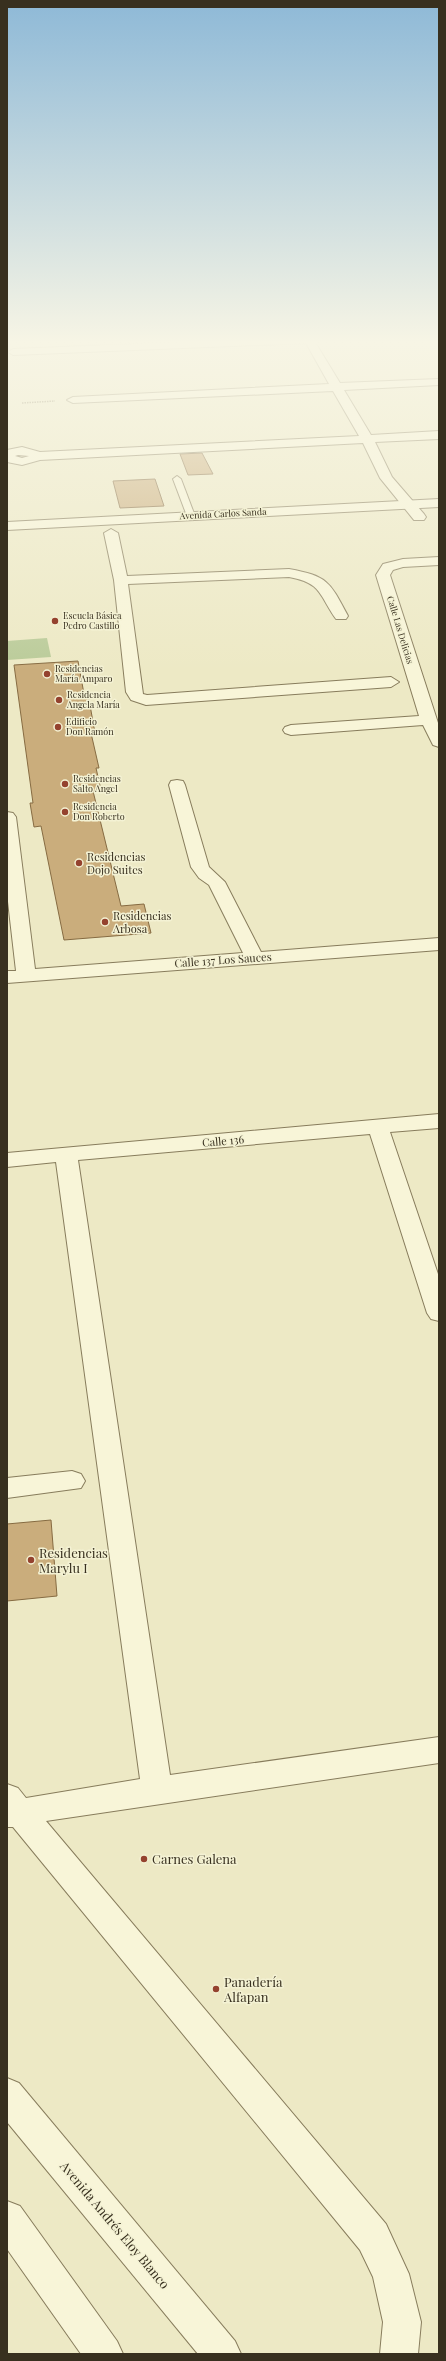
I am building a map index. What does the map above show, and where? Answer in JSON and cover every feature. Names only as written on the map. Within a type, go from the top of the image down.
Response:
[{"type":"street","points":[[7,456],[14,461],[23,461],[33,460],[37,456],[150,450]]},
{"type":"street","points":[[372,450],[386,478],[410,504],[419,517]]},
{"type":"street","name":"Avenida Carlos Sanda","points":[[7,526],[439,502]]},
{"type":"street","name":"Avenida Carlos Sanda","points":[[7,538],[439,516]]},
{"type":"street","points":[[111,533],[121,580],[134,692],[137,697],[146,700],[391,682]]},
{"type":"street","name":"Calle Las Delicias","points":[[439,561],[402,563],[388,568],[383,574],[428,720],[439,742]]},
{"type":"street","points":[[121,580],[289,573],[308,576],[322,582],[341,616]]},
{"type":"street","points":[[291,730],[428,720]]},
{"type":"street","points":[[177,785],[200,867],[205,874],[216,882],[255,958]]},
{"type":"street","points":[[7,817],[26,976]]},
{"type":"street","name":"Calle 137 Los Sauces","points":[[7,977],[439,944]]},
{"type":"street","name":"Calle 136","points":[[7,1160],[439,1122]]},
{"type":"street","points":[[378,1127],[439,1313]]},
{"type":"street","points":[[66,1155],[157,1790]]},
{"type":"street","points":[[7,1488],[72,1481]]},
{"type":"street","points":[[12,1808],[157,1790],[439,1750]]},
{"type":"street","points":[[12,1808],[373,2237],[391,2274],[402,2322],[399,2354]]},
{"type":"street","name":"Avenida Andrés Eloy Blanco","points":[[7,2095],[222,2354]]},
{"type":"street","points":[[7,2219],[104,2354]]},
{"type":"lane","points":[[177,479],[192,516]]},
{"type":"green space","points":[[47,638],[51,657],[7,660],[7,641]]},
{"type":"building","points":[[202,453],[213,474],[188,475],[180,454]]},
{"type":"building","points":[[155,479],[164,506],[120,508],[113,481]]},
{"type":"building","points":[[78,661],[84,694],[88,694],[95,733],[91,733],[99,768],[96,768],[101,790],[93,791],[121,906],[144,904],[151,933],[64,940],[41,826],[34,827],[30,803],[33,803],[14,665]]},
{"type":"building","name":"Residencias Marylu I","points":[[51,1520],[57,1596],[7,1601],[7,1524]]},
{"type":"place","name":"Escuela Básica Pedro Castillo","points":[[55,621]]},
{"type":"place","name":"Residencias María Amparo","points":[[47,674]]},
{"type":"place","name":"Residencia Angela María","points":[[59,700]]},
{"type":"place","name":"Edificio Don Ramón","points":[[58,727]]},
{"type":"place","name":"Residencias Salto Angel","points":[[65,784]]},
{"type":"place","name":"Residencia Don Roberto","points":[[65,812]]},
{"type":"place","name":"Residencias Dojo Suites","points":[[79,863]]},
{"type":"place","name":"Residencias Arbosa","points":[[105,922]]},
{"type":"place","name":"Residencias Marylu I","points":[[31,1560]]},
{"type":"place","name":"Carnes Galena","points":[[144,1859]]},
{"type":"place","name":"Panadería Alfapan","points":[[216,1989]]}]
